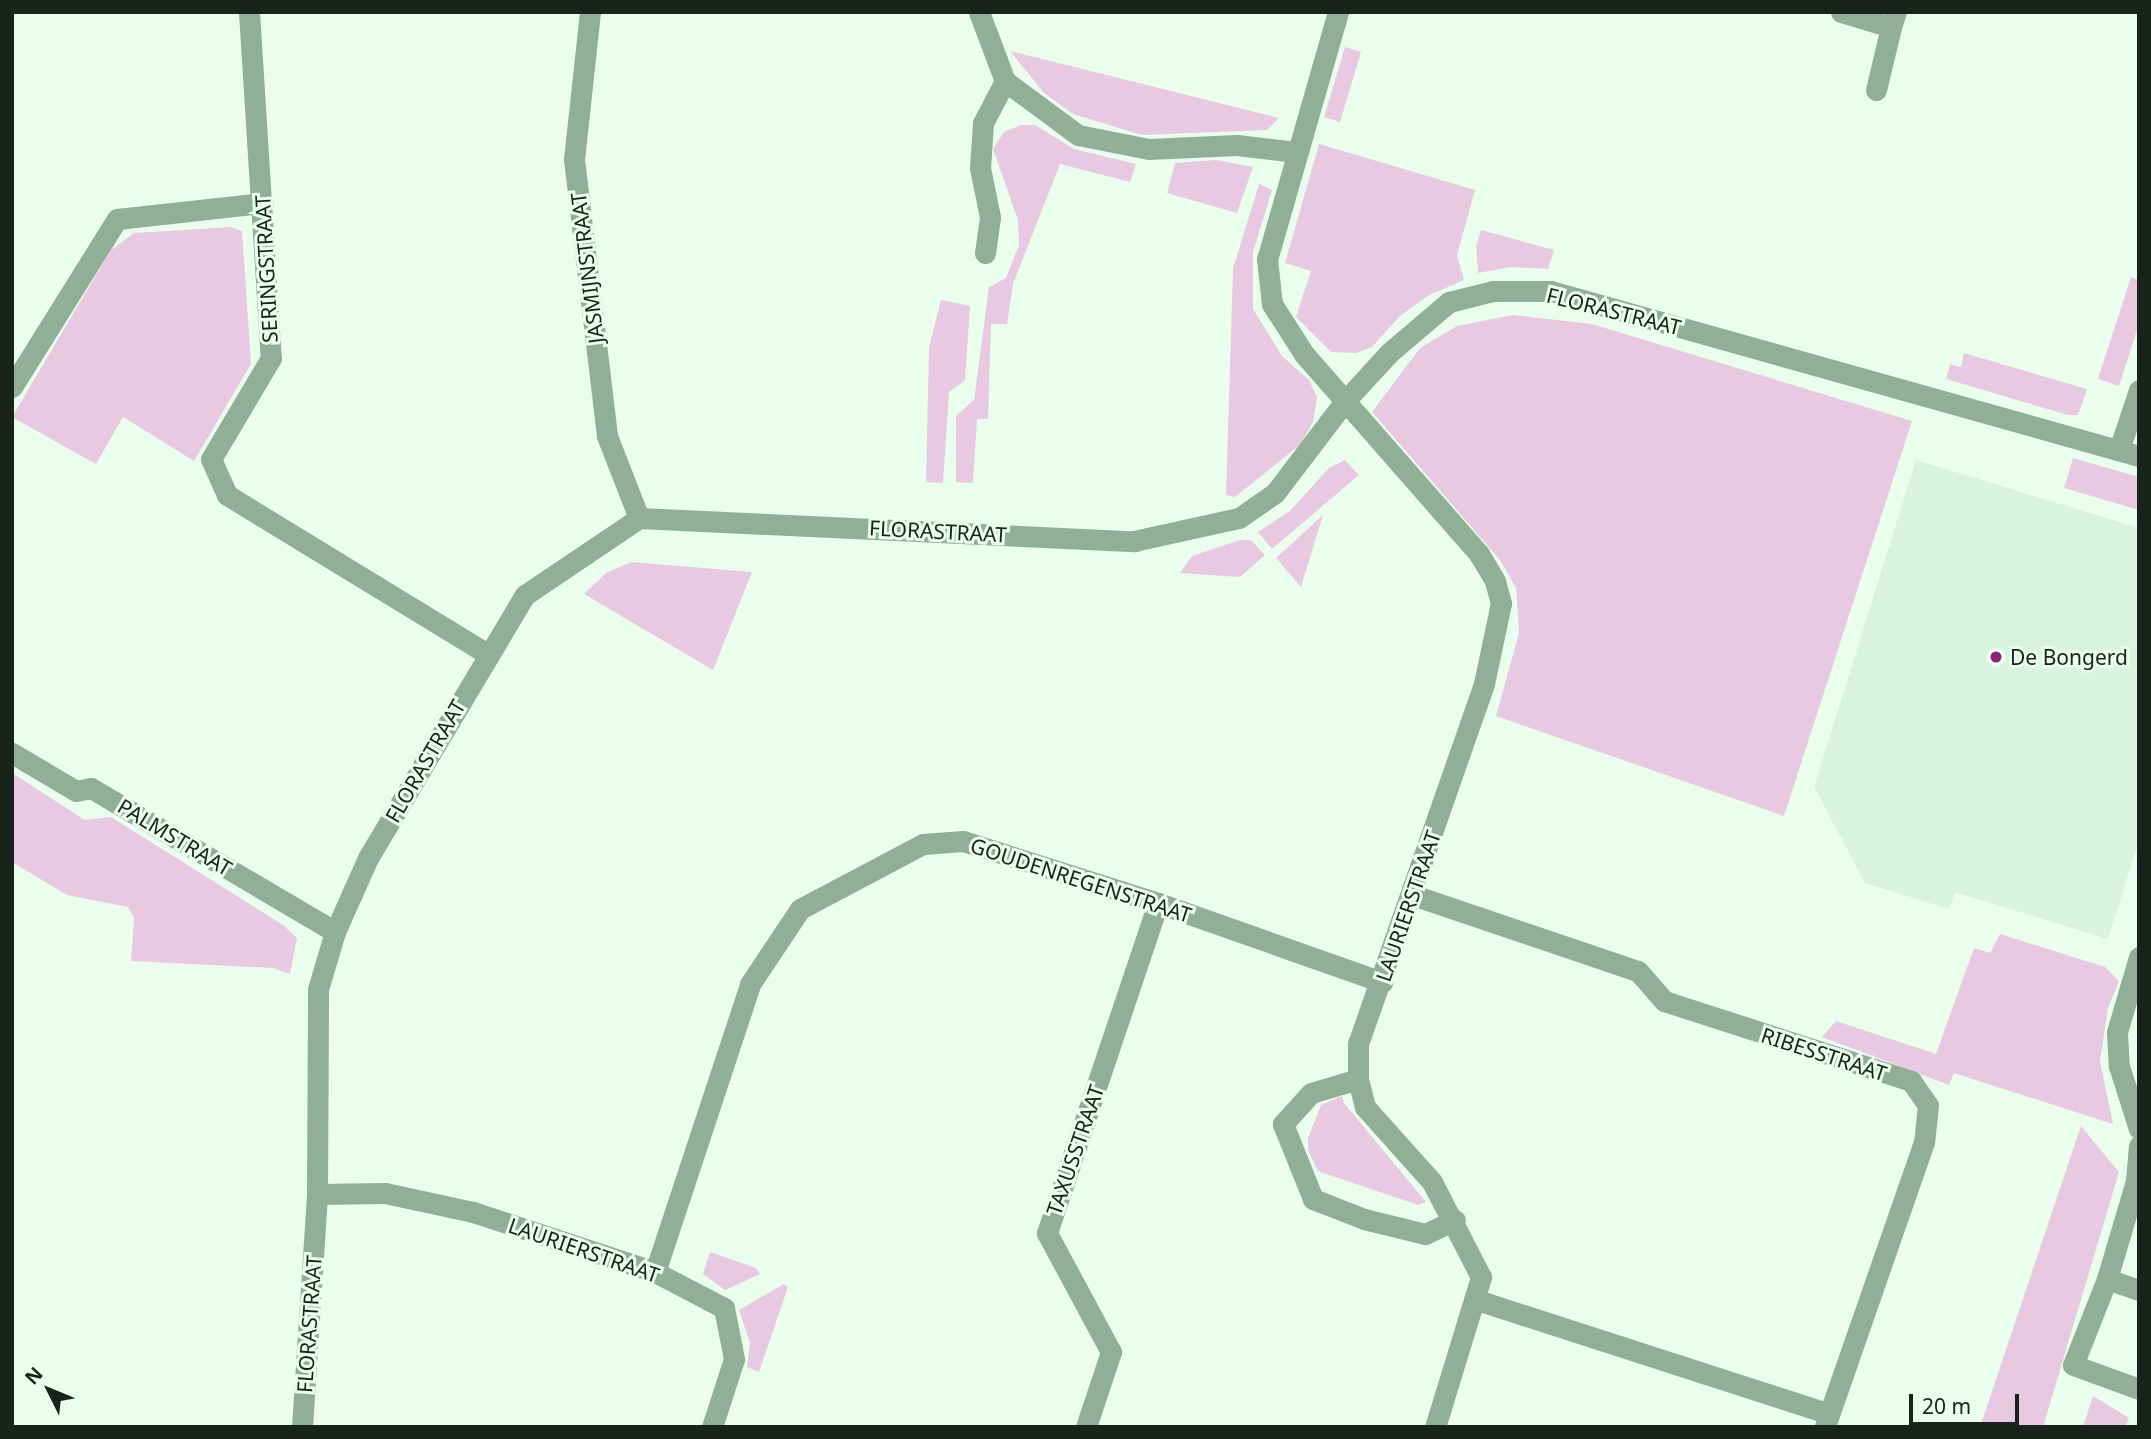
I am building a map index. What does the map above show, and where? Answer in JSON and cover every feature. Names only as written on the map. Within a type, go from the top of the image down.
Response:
[{"type":"street","name":"SERINGSTRAAT","points":[[249,12],[271,358],[211,459],[227,495],[487,654]]},
{"type":"street","name":"JASMIJNSTRAAT","points":[[590,12],[574,159],[607,436],[639,518]]},
{"type":"street","points":[[978,12],[1005,81],[1078,135],[1149,149],[1237,145],[1297,152]]},
{"type":"street","name":"LAURIERSTRAAT","points":[[1338,12],[1267,259],[1272,304],[1304,354],[1479,554],[1495,581],[1501,603],[1484,684],[1413,895],[1358,1043],[1358,1079],[1365,1107],[1432,1182],[1455,1220],[1481,1278],[1477,1300],[1435,1427]]},
{"type":"street","points":[[1841,12],[1894,20],[1876,90]]},
{"type":"street","points":[[985,253],[990,217],[980,168],[983,123],[1005,81]]},
{"type":"street","points":[[12,387],[117,219],[262,203]]},
{"type":"street","name":"FLORASTRAAT","points":[[302,1427],[317,1194],[318,989],[335,932],[368,858],[487,654],[526,595],[639,518],[1134,541],[1239,518],[1275,493],[1345,401],[1389,353],[1449,302],[1493,291],[1550,291],[2129,453]]},
{"type":"street","points":[[2129,453],[2139,390]]},
{"type":"street","name":"PALMSTRAAT","points":[[12,753],[76,791],[92,788],[335,932]]},
{"type":"street","name":"GOUDENREGENSTRAAT","points":[[655,1272],[750,985],[800,909],[923,844],[963,841],[1158,903],[1382,982]]},
{"type":"street","name":"RIBESSTRAAT","points":[[1413,895],[1638,971],[1664,1001],[1911,1081],[1928,1105],[1924,1142],[1827,1420],[1477,1300]]},
{"type":"street","name":"TAXUSSTRAAT","points":[[1086,1427],[1111,1352],[1047,1233],[1158,903]]},
{"type":"street","points":[[2139,957],[2117,1032],[2119,1066],[2139,1129]]},
{"type":"street","points":[[1358,1079],[1311,1093],[1283,1124],[1313,1199],[1364,1219],[1425,1234],[1455,1220]]},
{"type":"street","points":[[2139,1146],[2136,1181],[2107,1279],[2073,1366],[2139,1389]]},
{"type":"street","name":"LAURIERSTRAAT","points":[[317,1194],[385,1193],[473,1212],[655,1272],[724,1308],[734,1359],[712,1427]]},
{"type":"street","points":[[2107,1279],[2139,1290]]},
{"type":"shaded area","points":[[1345,47],[1361,52],[1340,122],[1324,117]]},
{"type":"shaded area","points":[[1010,51],[1279,118],[1267,130],[1142,135],[1073,114],[1044,93]]},
{"type":"shaded area","points":[[1021,125],[1035,125],[1074,149],[1136,164],[1130,182],[1060,164],[1013,284],[1007,324],[991,324],[988,419],[977,419],[973,483],[956,482],[956,416],[974,400],[989,287],[1006,278],[1019,245],[1018,220],[993,149],[1004,132]]},
{"type":"shaded area","points":[[1319,144],[1475,190],[1457,255],[1464,280],[1429,295],[1400,316],[1372,347],[1356,353],[1331,352],[1296,317],[1311,271],[1285,263]]},
{"type":"shaded area","points":[[1216,160],[1253,167],[1237,213],[1167,193],[1175,163]]},
{"type":"shaded area","points":[[1259,184],[1272,190],[1253,252],[1253,309],[1282,356],[1309,380],[1317,397],[1313,422],[1301,444],[1235,497],[1226,495],[1233,269]]},
{"type":"shaded area","points":[[231,227],[242,231],[251,364],[194,461],[123,417],[96,464],[12,417],[111,250],[134,233]]},
{"type":"shaded area","points":[[1481,230],[1554,250],[1548,269],[1511,267],[1478,273],[1476,246]]},
{"type":"shaded area","points":[[2131,277],[2139,280],[2139,324],[2119,386],[2098,379]]},
{"type":"shaded area","points":[[941,300],[970,306],[965,380],[949,392],[943,483],[926,482],[929,347]]},
{"type":"shaded area","points":[[1513,315],[1592,324],[1912,421],[1784,816],[1496,716],[1519,633],[1516,588],[1500,560],[1372,412],[1420,348],[1457,326]]},
{"type":"shaded area","points":[[1964,353],[2087,389],[2080,410],[2077,415],[2068,415],[1946,379],[1950,364],[1961,367]]},
{"type":"shaded area","points":[[2073,458],[2139,477],[2139,510],[2064,488]]},
{"type":"shaded area","points":[[1345,460],[1359,475],[1272,549],[1258,532],[1290,511],[1329,468]]},
{"type":"shaded area","name":"De Bongerd","points":[[1916,460],[2139,528],[2139,840],[2108,939],[1955,892],[1949,909],[1865,883],[1814,787]]},
{"type":"shaded area","points":[[1323,515],[1301,587],[1276,558]]},
{"type":"shaded area","points":[[1240,540],[1251,540],[1265,555],[1240,577],[1180,573],[1192,556]]},
{"type":"shaded area","points":[[631,562],[752,572],[713,670],[584,594],[606,573]]},
{"type":"shaded area","points":[[12,773],[85,820],[111,817],[283,925],[297,938],[290,974],[273,968],[131,961],[134,918],[128,907],[67,895],[12,862]]},
{"type":"shaded area","points":[[2000,934],[2105,967],[2119,981],[2108,1008],[2100,1061],[2113,1124],[1954,1073],[1949,1085],[1822,1037],[1836,1021],[1936,1054],[1974,948],[1990,953]]},
{"type":"shaded area","points":[[1342,1096],[1344,1103],[1426,1202],[1418,1205],[1318,1171],[1308,1150],[1308,1138],[1321,1105]]},
{"type":"shaded area","points":[[2081,1126],[2119,1172],[2043,1427],[1980,1427]]},
{"type":"shaded area","points":[[710,1252],[756,1268],[760,1274],[725,1290],[703,1274]]},
{"type":"shaded area","points":[[784,1284],[788,1287],[759,1372],[747,1367],[750,1343],[739,1310]]},
{"type":"shaded area","points":[[2093,1396],[2129,1418],[2125,1427],[2083,1427]]},
{"type":"place","name":"De Bongerd","points":[[1996,657]]}]
